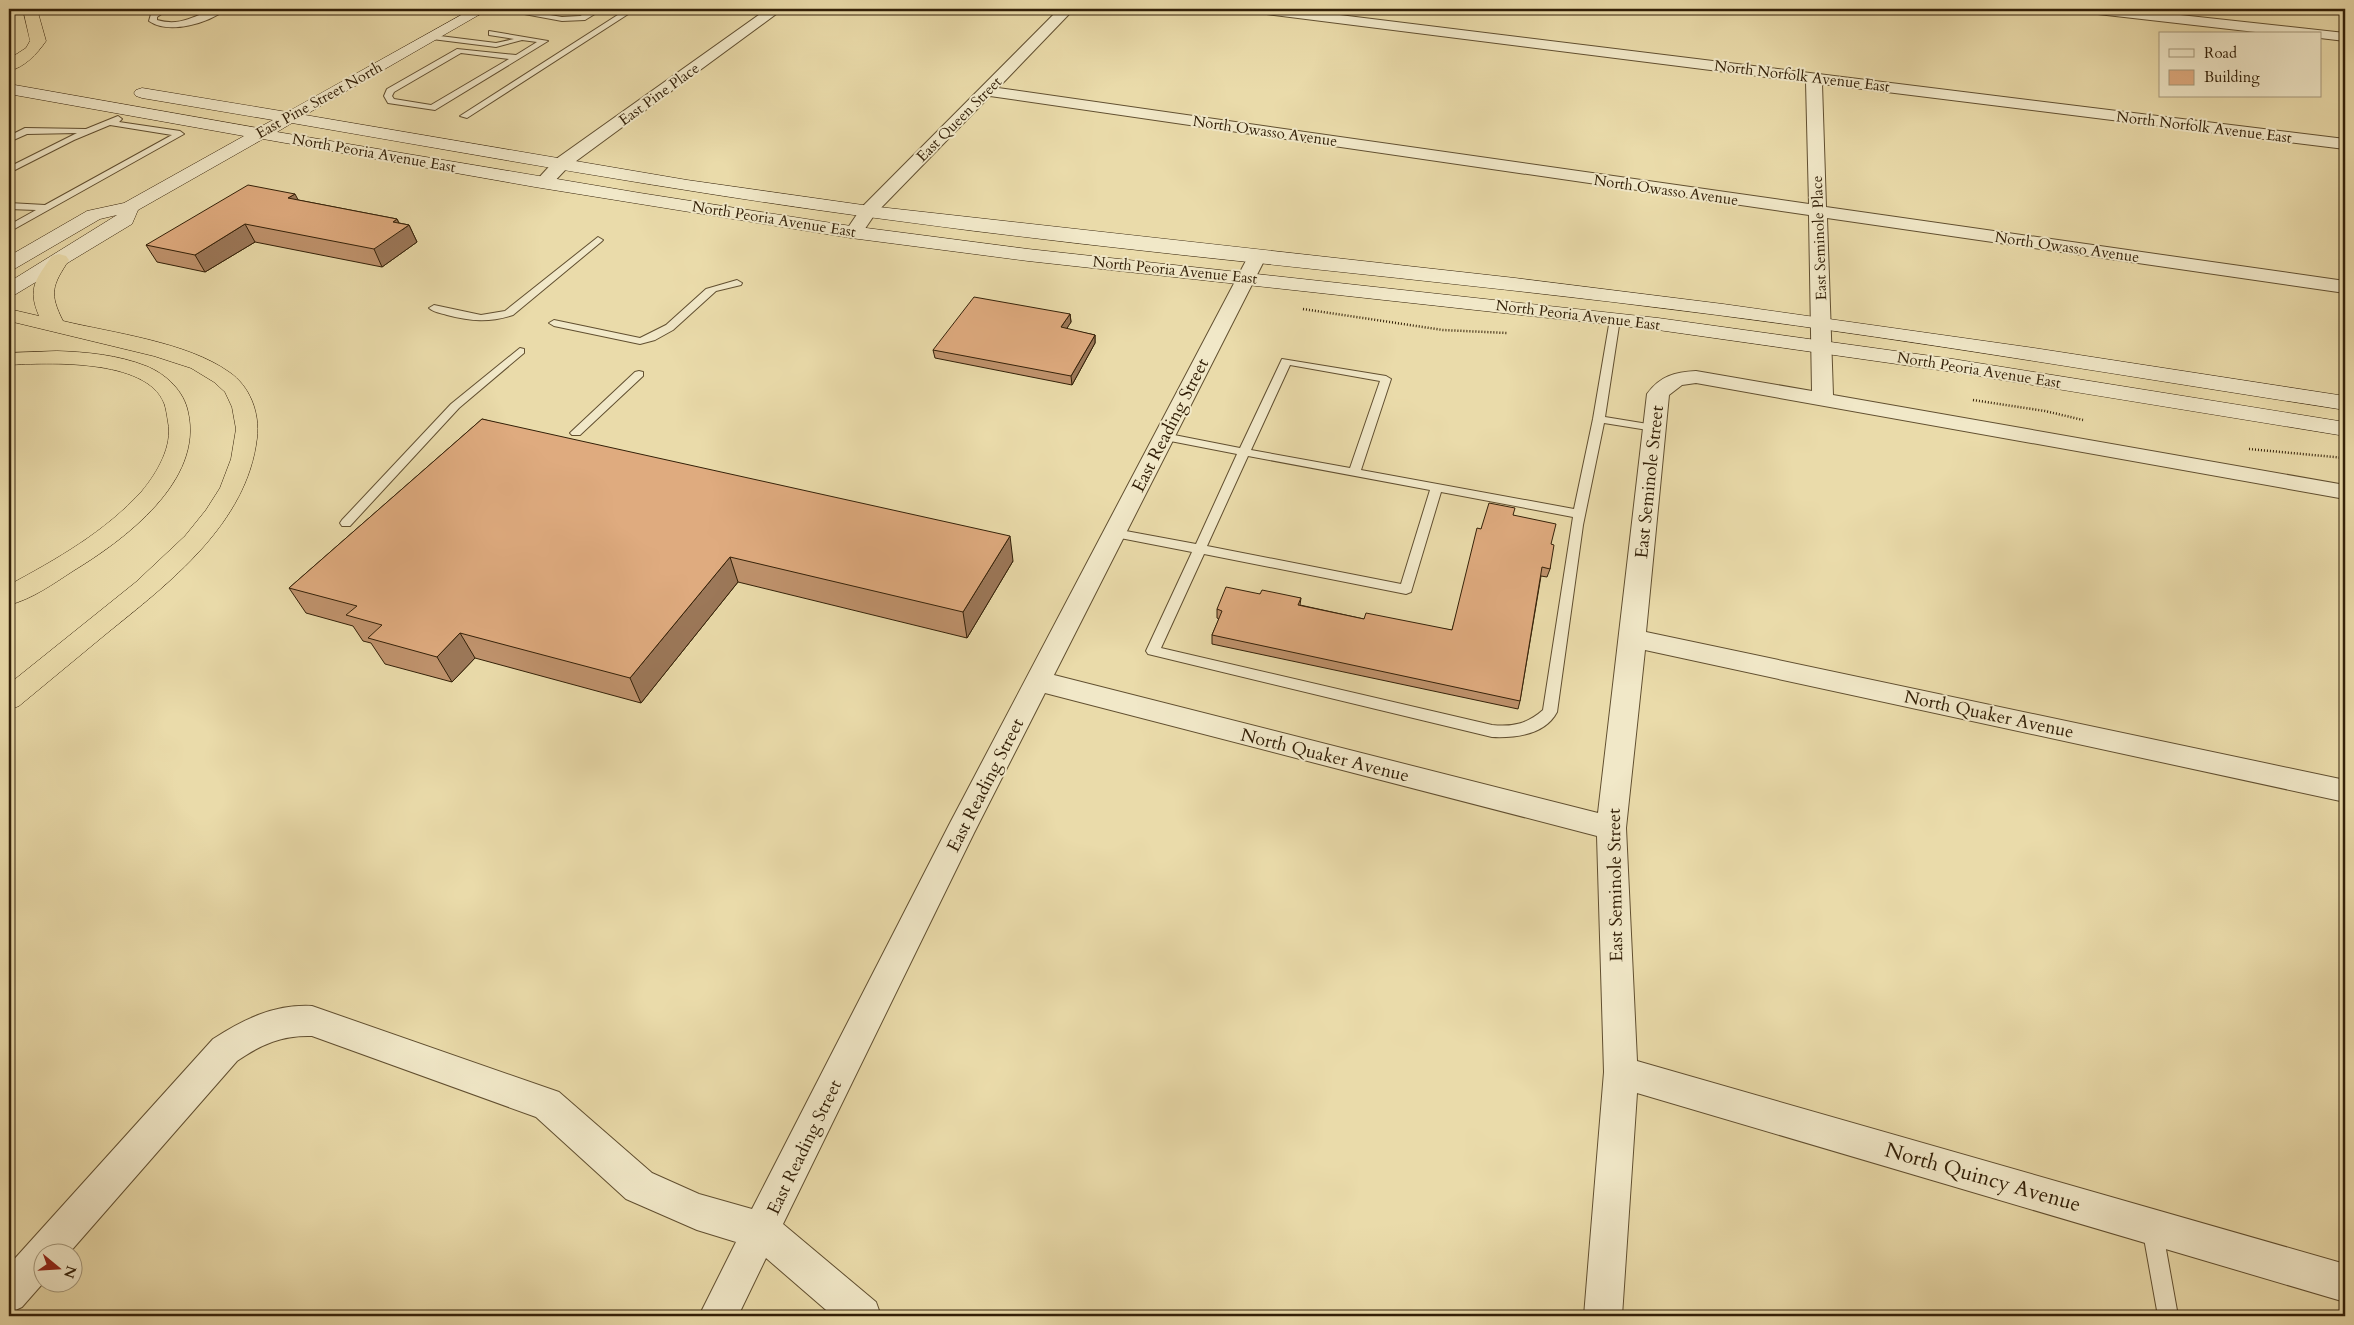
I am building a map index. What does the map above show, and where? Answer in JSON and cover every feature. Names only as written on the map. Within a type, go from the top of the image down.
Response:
[{"type":"highway","points":[[9,66],[31,51],[38,41],[30,9]]},
{"type":"highway","points":[[54,325],[42,301],[41,292],[42,286],[59,260]]},
{"type":"highway","points":[[9,315],[174,354],[203,366],[223,377],[234,388],[243,404],[247,441],[236,478],[226,499],[190,544],[123,606],[9,699]]},
{"type":"highway","points":[[9,359],[36,357],[84,358],[125,366],[143,373],[168,391],[177,404],[180,418],[180,434],[176,456],[166,475],[151,494],[107,536],[49,574],[9,596]]},
{"type":"main road","name":"East Pine Street North","points":[[9,264],[94,215],[130,207],[480,10]]},
{"type":"main road","points":[[9,72],[28,75]]},
{"type":"main road","name":"North Peoria Avenue East","points":[[9,89],[544,182],[854,232],[1057,258],[1252,267],[1513,284],[1822,322],[2345,403]]},
{"type":"main road","name":"North Peoria Avenue East","points":[[125,91],[868,211],[1615,319],[1822,346],[2345,429]]},
{"type":"main road","name":"East Pine Street North","points":[[9,290],[125,220],[130,207]]},
{"type":"street","points":[[461,9],[480,10]]},
{"type":"street","name":"East Pine Place","points":[[544,182],[562,163],[776,9]]},
{"type":"street","name":"East Queen Street","points":[[854,232],[868,211],[1067,9]]},
{"type":"street","name":"North Norfolk Avenue East","points":[[1259,9],[2345,144]]},
{"type":"street","points":[[2088,9],[2296,32]]},
{"type":"street","points":[[2322,34],[2345,37]]},
{"type":"street","name":"East Seminole Place","points":[[1814,78],[1823,399]]},
{"type":"street","name":"North Owasso Avenue","points":[[987,91],[2345,287]]},
{"type":"street","name":"East Reading Street","points":[[718,1316],[763,1231],[960,832],[1252,267]]},
{"type":"street","name":"East Seminole Street","points":[[1603,1316],[1621,1072],[1611,828],[1658,394],[1666,383],[1681,378],[1696,377],[1823,399]]},
{"type":"street","points":[[1823,399],[2345,492]]},
{"type":"street","name":"North Quaker Avenue","points":[[1633,638],[2345,791]]},
{"type":"street","name":"North Quaker Avenue","points":[[1038,681],[1611,828]]},
{"type":"street","points":[[55,1242],[225,1050],[252,1032],[281,1021],[296,1019],[312,1021],[547,1104],[639,1186],[697,1212],[763,1231],[862,1316]]},
{"type":"street","name":"North Quincy Avenue","points":[[1621,1072],[2345,1284]]},
{"type":"street","points":[[9,1294],[32,1268]]},
{"type":"lane","points":[[165,9],[154,16],[153,21],[173,25],[184,24],[222,9]]},
{"type":"lane","points":[[502,9],[562,19],[582,18],[599,9]]},
{"type":"lane","points":[[528,13],[536,9]]},
{"type":"lane","points":[[464,116],[632,9]]},
{"type":"lane","points":[[492,33],[544,41],[432,108],[391,101],[388,96],[390,91],[460,51],[516,57]]},
{"type":"lane","points":[[432,36],[496,45],[526,38]]},
{"type":"lane","points":[[9,170],[71,138],[111,123],[134,111]]},
{"type":"lane","points":[[9,229],[180,134],[111,123]]},
{"type":"lane","points":[[9,139],[25,131],[93,130]]},
{"type":"lane","points":[[9,206],[47,208]]},
{"type":"lane","points":[[434,308],[476,319],[495,319],[509,313],[598,240]]},
{"type":"lane","points":[[554,323],[640,341],[654,338],[665,331],[712,290],[737,283]]},
{"type":"lane","points":[[1354,472],[1386,379],[1286,362],[1153,651],[1492,731],[1512,732],[1536,725],[1550,712],[1579,514],[1599,419],[1615,319]]},
{"type":"lane","points":[[346,522],[455,406],[520,351]]},
{"type":"lane","points":[[576,433],[639,374]]},
{"type":"lane","points":[[1599,419],[1654,428]]},
{"type":"lane","points":[[1164,437],[1579,514]]},
{"type":"lane","points":[[1115,533],[1406,589],[1437,487]]},
{"type":"lane","points":[[2152,1227],[2168,1316]]},
{"type":"path","name":"North Peoria Avenue East","points":[[1299,308],[1307,311],[1443,330],[1516,332]]},
{"type":"path","name":"North Peoria Avenue East","points":[[1970,400],[2045,411],[2090,421]]},
{"type":"path","points":[[2243,448],[2345,458]]},
{"type":"building","points":[[248,185],[295,194],[288,198],[397,219],[393,222],[409,225],[374,249],[245,224],[195,255],[146,245]]},
{"type":"building","points":[[974,297],[1070,314],[1061,327],[1095,335],[1071,376],[933,350]]},
{"type":"building","points":[[482,419],[1010,536],[963,612],[730,557],[630,678],[460,633],[437,657],[368,638],[382,625],[346,615],[357,606],[289,588]]},
{"type":"building","points":[[1489,503],[1515,508],[1513,515],[1556,524],[1551,544],[1554,545],[1550,569],[1542,567],[1520,701],[1212,635],[1222,611],[1217,609],[1226,587],[1260,594],[1262,590],[1301,598],[1298,605],[1364,619],[1366,613],[1452,630],[1477,528],[1481,529]]}]
